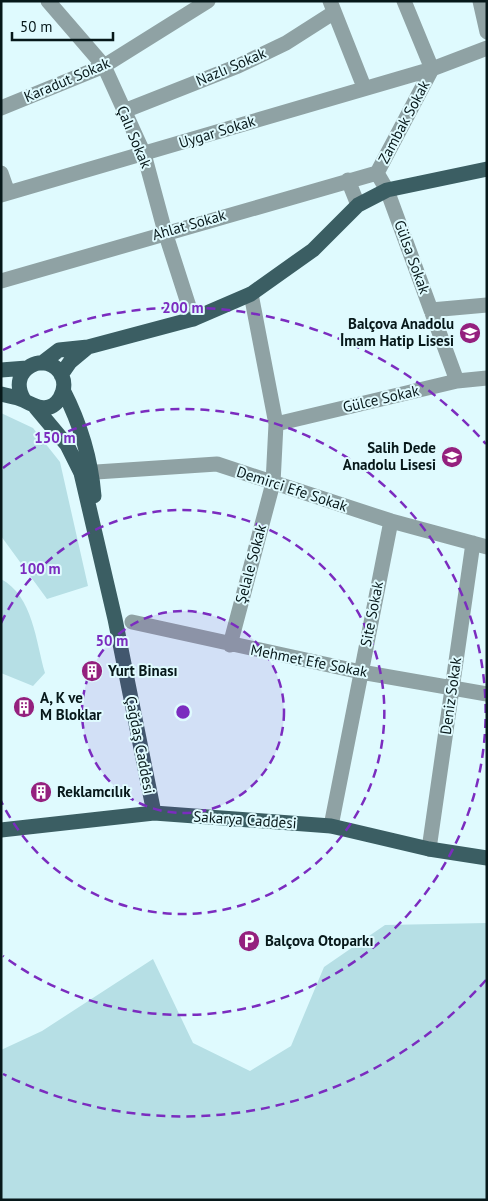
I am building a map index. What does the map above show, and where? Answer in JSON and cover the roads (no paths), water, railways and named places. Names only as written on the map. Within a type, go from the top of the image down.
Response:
[{"type":"main road","points":[[1,370],[27,368],[42,363],[59,350],[88,347],[193,319],[251,294],[314,250],[358,205],[387,190],[487,169]]},
{"type":"main road","points":[[1,394],[43,408],[56,402],[70,362],[88,347]]},
{"type":"main road","points":[[42,363],[50,364],[62,382]]},
{"type":"main road","points":[[27,368],[19,380],[20,394],[30,404]]},
{"type":"main road","name":"Çağdaş Caddesi","points":[[62,382],[72,407],[154,813]]},
{"type":"main road","name":"Çağdaş Caddesi","points":[[30,404],[67,445],[86,473]]},
{"type":"main road","name":"Sakarya Caddesi","points":[[1,830],[154,813],[331,826],[429,849],[487,858]]},
{"type":"street","name":"Çalı Sokak","points":[[48,1],[104,66],[144,154],[165,232],[193,319]]},
{"type":"street","name":"Karadut Sokak","points":[[1,108],[104,66],[208,1]]},
{"type":"street","points":[[404,1],[432,68]]},
{"type":"street","points":[[480,1],[487,32]]},
{"type":"street","points":[[332,7],[364,87]]},
{"type":"street","name":"Nazlı Sokak","points":[[124,110],[238,66],[286,43],[332,7]]},
{"type":"street","name":"Zambak Sokak","points":[[377,173],[432,68],[487,48]]},
{"type":"street","name":"Uygar Sokak","points":[[5,194],[432,68]]},
{"type":"street","points":[[1,173],[5,194]]},
{"type":"street","name":"Ahlat Sokak","points":[[1,281],[165,232],[377,173]]},
{"type":"street","name":"Gülsa Sokak","points":[[377,173],[387,190],[457,381]]},
{"type":"street","points":[[348,180],[358,205]]},
{"type":"street","points":[[251,294],[276,424],[273,483]]},
{"type":"street","points":[[431,310],[487,305]]},
{"type":"street","name":"Gülce Sokak","points":[[276,424],[457,381],[487,378]]},
{"type":"street","name":"Demirci Efe Sokak","points":[[86,473],[217,464],[391,521],[480,545]]},
{"type":"street","name":"Şelale Sokak","points":[[230,645],[273,483]]},
{"type":"street","name":"Site Sokak","points":[[331,826],[391,521]]},
{"type":"street","name":"Deniz Sokak","points":[[429,849],[452,687],[480,545]]},
{"type":"street","name":"Mehmet Efe Sokak","points":[[132,622],[360,672],[487,694]]},
{"type":"place","name":"Balçova Anadolu İmam Hatip Lisesi","points":[[470,333]]},
{"type":"place","name":"Salih Dede Anadolu Lisesi","points":[[452,457]]},
{"type":"place","name":"Yurt Binası","points":[[92,671]]},
{"type":"place","name":"A, K ve M Bloklar","points":[[24,707]]},
{"type":"place","name":"Reklamcılık","points":[[41,792]]},
{"type":"place","name":"Balçova Otoparkı","points":[[249,941]]}]
